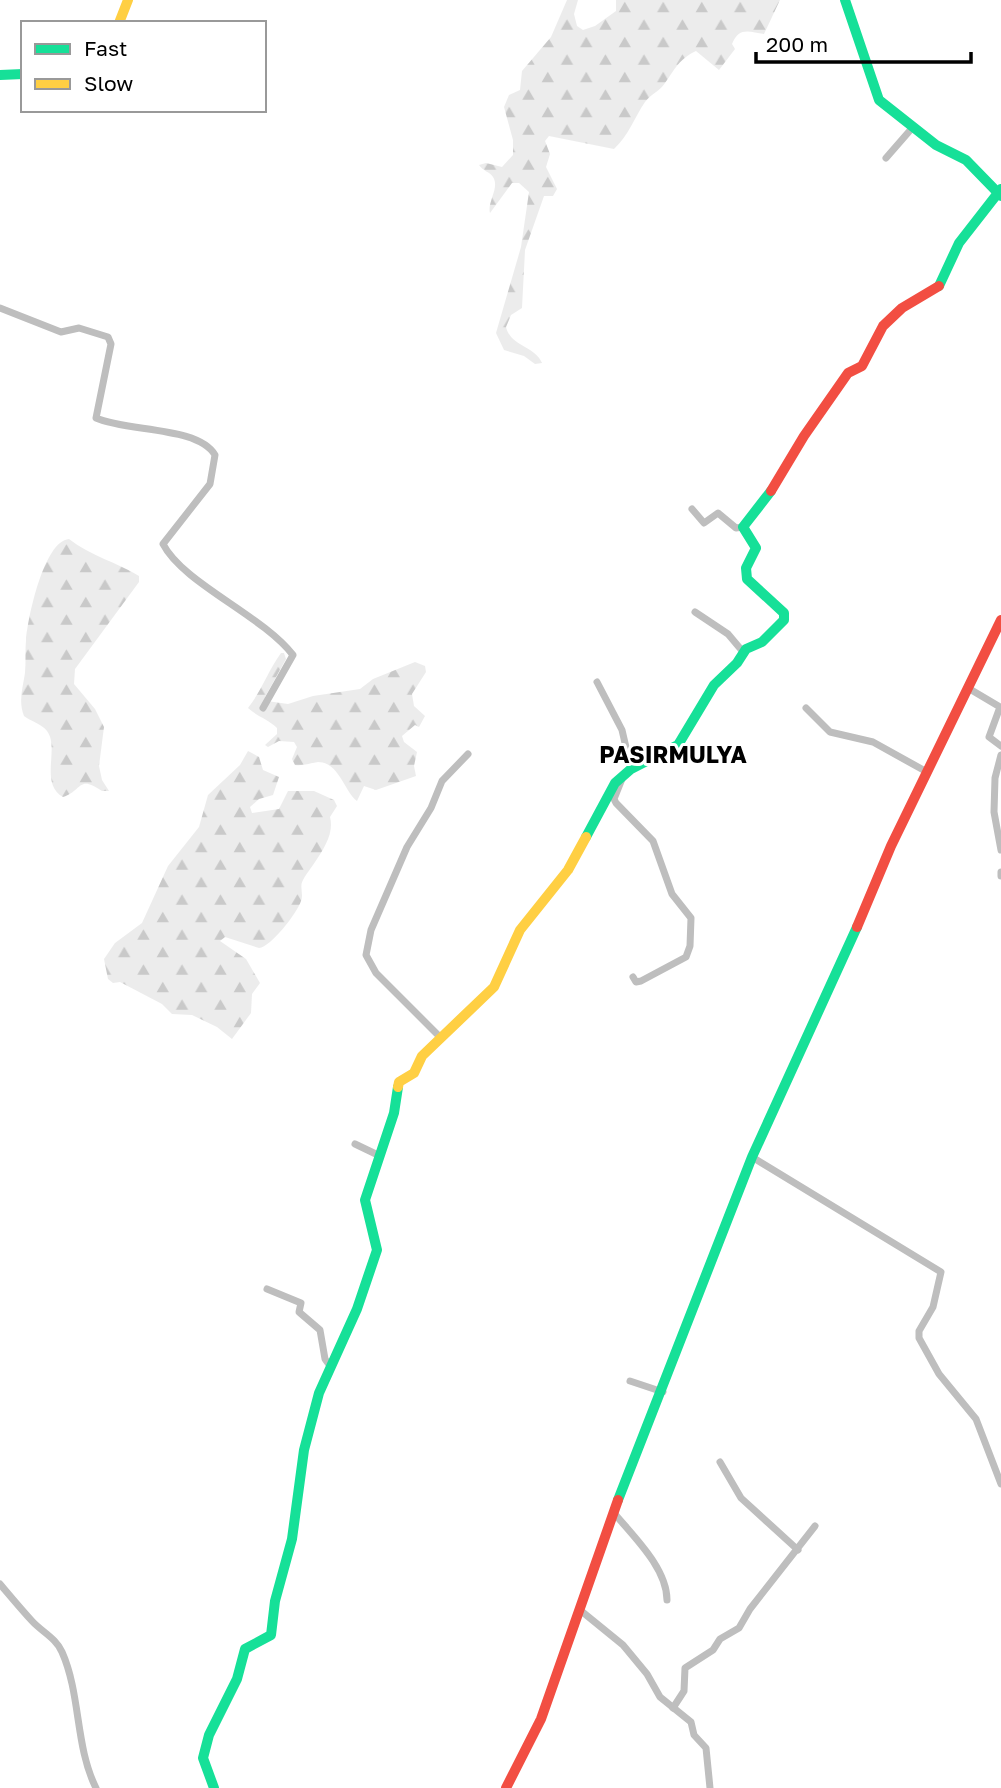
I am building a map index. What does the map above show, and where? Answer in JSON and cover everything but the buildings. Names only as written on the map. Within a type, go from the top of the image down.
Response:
[{"type":"street","points":[[119,21],[128,0]]},
{"type":"street","points":[[692,509],[704,523],[718,513],[736,528],[743,527],[764,503],[838,386],[848,373],[862,366],[883,327],[902,308],[938,287],[959,243],[1000,193],[965,160],[936,145],[875,95],[845,0]]},
{"type":"street","points":[[0,75],[21,74]]},
{"type":"street","points":[[886,158],[913,127]]},
{"type":"street","points":[[0,308],[61,332],[79,328],[108,337],[111,344],[96,418],[121,427],[198,439],[215,454],[210,484],[164,541],[163,546],[178,565],[242,609],[293,655],[263,708]]},
{"type":"street","points":[[214,1788],[203,1758],[209,1735],[237,1679],[246,1649],[271,1634],[275,1601],[292,1539],[304,1450],[319,1393],[357,1309],[377,1250],[365,1200],[394,1113],[398,1082],[414,1073],[420,1058],[494,987],[520,930],[568,870],[615,783],[627,772],[678,745],[704,699],[744,653],[771,634],[786,617],[747,579],[746,568],[756,548],[743,527]]},
{"type":"street","points":[[695,612],[728,634],[744,653]]},
{"type":"street","points":[[506,1786],[541,1719],[614,1513],[752,1157],[838,972],[891,846],[1001,620]]},
{"type":"street","points":[[597,682],[622,730],[627,772],[614,799],[653,841],[672,894],[691,918],[690,946],[686,957],[638,982],[633,977]]},
{"type":"street","points":[[968,688],[999,707],[989,737],[1001,746]]},
{"type":"street","points":[[806,708],[830,732],[873,742],[928,772]]},
{"type":"street","points":[[440,1037],[376,973],[366,955],[371,930],[407,846],[434,802],[438,787],[468,754]]},
{"type":"street","points":[[1001,755],[994,796],[1001,850]]},
{"type":"street","points":[[355,1144],[380,1156]]},
{"type":"street","points":[[752,1157],[941,1272],[933,1307],[919,1331],[919,1338],[939,1374],[976,1419],[1001,1484]]},
{"type":"street","points":[[267,1289],[301,1303],[299,1312],[320,1331],[325,1359],[330,1366]]},
{"type":"street","points":[[630,1381],[663,1392]]},
{"type":"street","points":[[720,1462],[741,1498],[798,1550]]},
{"type":"street","points":[[614,1513],[650,1560],[664,1583],[667,1600]]},
{"type":"street","points":[[673,1708],[684,1690],[685,1668],[713,1650],[720,1639],[739,1628],[750,1609],[815,1526]]},
{"type":"street","points":[[0,1584],[33,1622],[56,1642],[63,1653],[76,1699],[87,1766],[96,1788]]},
{"type":"street","points":[[580,1610],[623,1645],[647,1674],[660,1697],[691,1722],[694,1735],[705,1745],[710,1788]]},
{"type":"green space","points":[[567,0],[578,0],[574,14],[577,26],[583,30],[595,26],[616,11],[616,0],[780,0],[764,34],[742,32],[738,35],[732,44],[735,49],[719,70],[696,51],[681,61],[663,86],[645,102],[628,132],[614,149],[549,136],[545,141],[550,154],[546,167],[557,189],[553,196],[544,196],[525,250],[522,308],[511,315],[506,327],[513,339],[539,357],[542,363],[535,364],[524,356],[504,350],[496,333],[521,247],[529,192],[519,183],[512,183],[490,213],[495,181],[492,175],[479,165],[486,163],[502,167],[513,155],[513,140],[504,107],[509,95],[520,90],[522,71],[551,37]]},
{"type":"green space","points":[[69,539],[139,576],[139,582],[75,669],[74,684],[95,709],[104,727],[99,766],[102,780],[109,791],[84,784],[63,797],[52,783],[52,747],[47,731],[24,716],[21,699],[27,629],[34,598],[52,552],[60,543]]},
{"type":"green space","points":[[281,653],[284,653],[286,659],[265,697],[267,701],[288,704],[313,696],[360,689],[373,679],[415,662],[425,666],[426,672],[412,694],[414,706],[425,716],[419,727],[415,725],[402,736],[404,742],[417,752],[414,766],[416,776],[376,790],[364,786],[357,801],[336,772],[325,763],[295,765],[292,759],[297,747],[294,742],[279,741],[268,747],[265,745],[277,734],[277,728],[248,708]]},
{"type":"green space","points":[[248,751],[259,757],[263,770],[279,777],[273,795],[259,799],[250,807],[252,813],[279,809],[288,791],[314,791],[334,800],[337,806],[330,817],[327,842],[302,883],[301,901],[283,929],[270,942],[259,948],[225,937],[220,941],[246,959],[260,983],[252,994],[251,1013],[232,1039],[217,1027],[192,1015],[172,1014],[162,1004],[120,982],[113,983],[108,979],[104,959],[115,943],[142,923],[168,866],[199,827],[208,795],[240,765]]},
{"type":"traffic: fast","points":[[845,0],[879,100],[936,145],[966,160],[1001,196]]},
{"type":"traffic: fast","points":[[0,75],[21,74]]},
{"type":"traffic: fast","points":[[939,286],[959,243],[1001,189]]},
{"type":"traffic: fast","points":[[586,837],[615,783],[631,769],[678,745],[714,685],[737,663],[746,649],[762,642],[784,620],[784,613],[747,579],[746,568],[756,548],[743,527],[771,491]]},
{"type":"traffic: fast","points":[[618,1500],[752,1157],[857,927]]},
{"type":"traffic: fast","points":[[214,1788],[203,1758],[209,1735],[237,1679],[245,1649],[271,1635],[275,1601],[292,1539],[304,1450],[319,1393],[357,1309],[377,1250],[365,1200],[394,1113],[398,1087]]},
{"type":"traffic: slow","points":[[120,21],[128,0]]},
{"type":"traffic: slow","points":[[398,1087],[399,1082],[414,1073],[422,1056],[494,987],[520,930],[568,870],[586,837]]},
{"type":"traffic: jam","points":[[771,491],[804,436],[848,373],[862,366],[883,326],[902,308],[939,286]]},
{"type":"traffic: jam","points":[[857,927],[891,846],[1001,620]]},
{"type":"traffic: jam","points":[[506,1788],[541,1719],[618,1500]]},
{"type":"district","name":"PASIRMULYA","points":[[673,754]]}]
